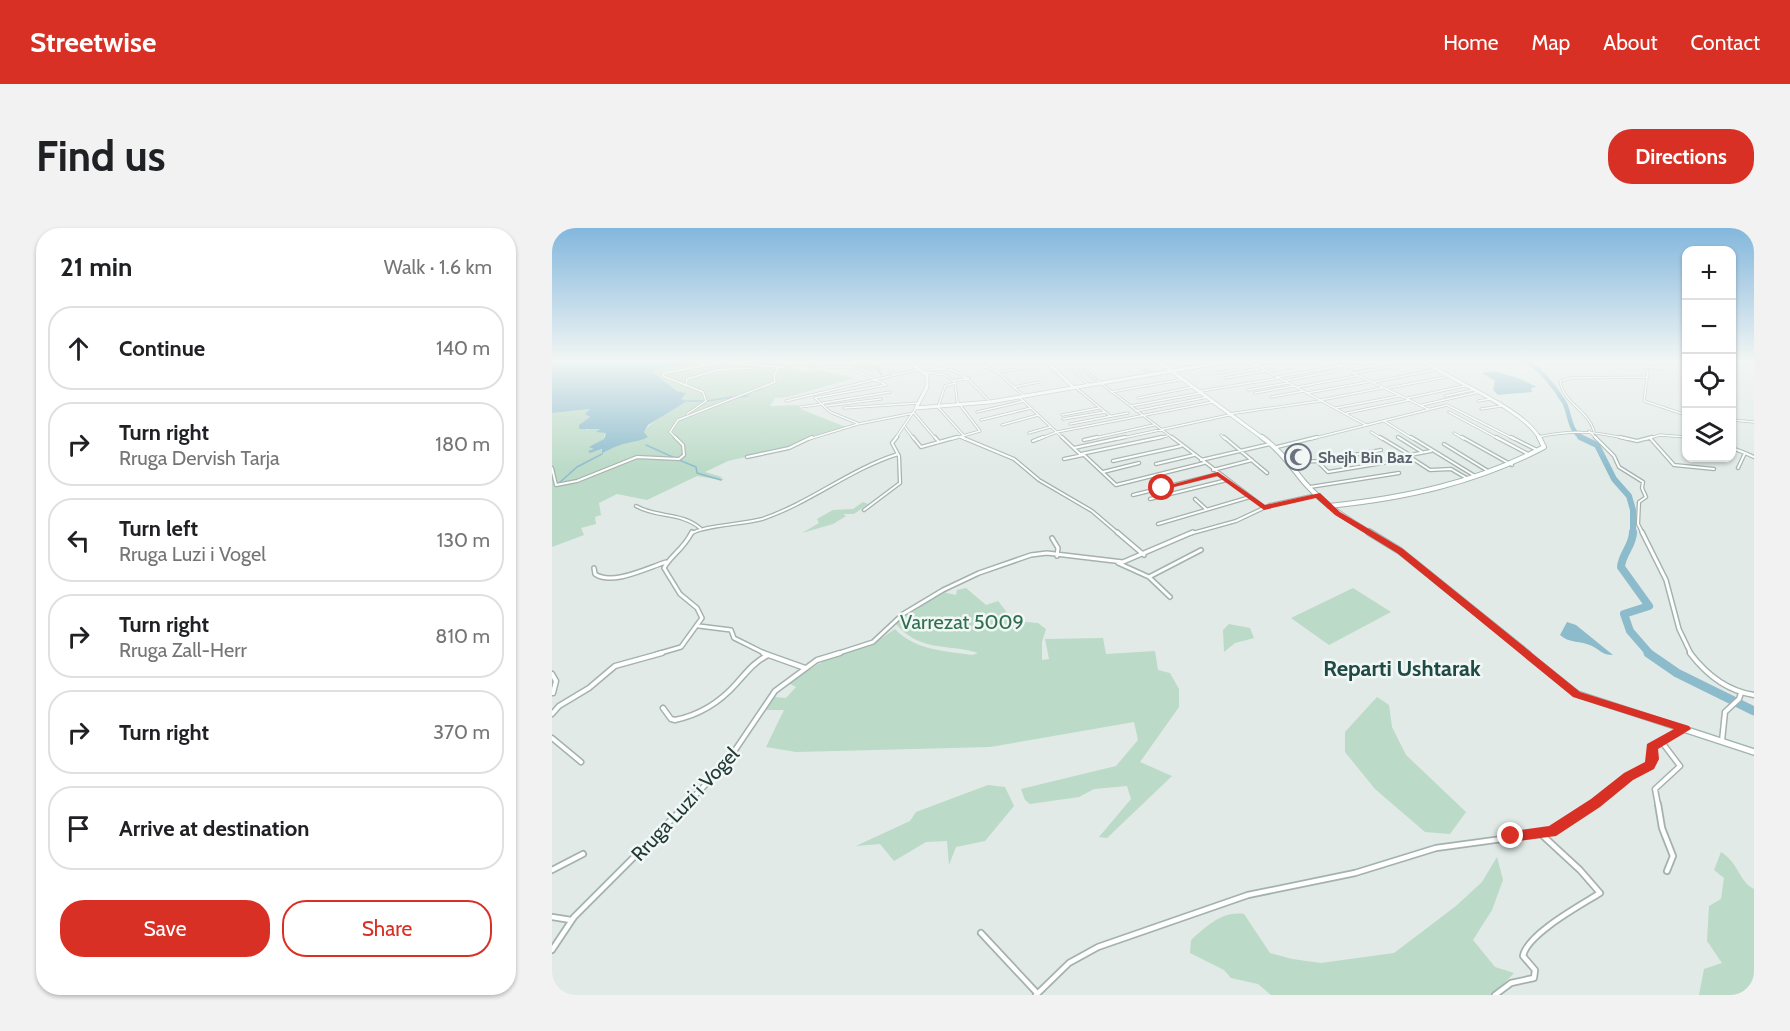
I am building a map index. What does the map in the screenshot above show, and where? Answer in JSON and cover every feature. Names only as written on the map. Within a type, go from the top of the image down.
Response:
[{"type":"street","points":[[552,468],[556,485],[574,482],[604,468],[637,457],[677,460],[684,456],[684,447],[670,432],[678,420],[706,401],[705,398]]},
{"type":"street","points":[[678,420],[735,398]]},
{"type":"street","points":[[786,401],[808,398]]},
{"type":"street","points":[[815,398],[830,412],[858,424]]},
{"type":"street","points":[[824,405],[861,398]]},
{"type":"street","points":[[864,510],[900,483],[898,454],[892,443],[905,428],[921,398]]},
{"type":"street","points":[[938,407],[941,398]]},
{"type":"street","points":[[905,428],[921,447],[980,431],[960,406],[958,398]]},
{"type":"street","points":[[986,398],[990,402]]},
{"type":"street","points":[[916,408],[960,406],[1014,398]]},
{"type":"street","points":[[1020,398],[1116,485],[1204,463]]},
{"type":"street","points":[[1088,398],[1110,416]]},
{"type":"street","points":[[1119,398],[1264,507]]},
{"type":"street","points":[[1130,406],[1172,398]]},
{"type":"street","points":[[1136,411],[1204,398]]},
{"type":"street","points":[[1209,398],[1228,415],[1276,447],[1329,506],[1400,551],[1576,694],[1754,752]]},
{"type":"street","points":[[1317,398],[1367,426]]},
{"type":"street","points":[[1074,448],[1228,415],[1333,398]]},
{"type":"street","points":[[1336,408],[1391,398]]},
{"type":"street","points":[[1406,398],[1429,409]]},
{"type":"street","points":[[1421,405],[1453,398]]},
{"type":"street","points":[[1567,398],[1576,410],[1589,420],[1592,431],[1614,456],[1619,467],[1643,482],[1642,488],[1646,497],[1639,502],[1638,522],[1666,580],[1679,629],[1688,649],[1707,674],[1741,693],[1754,694]]},
{"type":"street","points":[[1644,398],[1644,401],[1682,414]]},
{"type":"street","points":[[800,406],[880,399]]},
{"type":"street","points":[[1329,506],[1435,490],[1512,465],[1545,446],[1538,437],[1491,399],[1478,401]]},
{"type":"street","points":[[1345,413],[1410,400]]},
{"type":"street","points":[[976,412],[1024,401]]},
{"type":"street","points":[[1032,441],[1057,432],[1213,402]]},
{"type":"street","points":[[844,408],[918,403]]},
{"type":"street","points":[[1276,447],[1448,405],[1538,450]]},
{"type":"street","points":[[1481,409],[1501,406]]},
{"type":"street","points":[[938,407],[963,436],[1014,459],[1039,480],[1092,511],[1144,555]]},
{"type":"street","points":[[1062,415],[1100,407]]},
{"type":"street","points":[[981,420],[1031,408]]},
{"type":"street","points":[[1063,420],[1105,412]]},
{"type":"street","points":[[1449,412],[1530,455]]},
{"type":"street","points":[[747,457],[789,448],[812,437],[858,424],[914,413]]},
{"type":"street","points":[[914,413],[939,442]]},
{"type":"street","points":[[1070,424],[1128,413]]},
{"type":"street","points":[[1002,425],[1038,415]]},
{"type":"street","points":[[1736,420],[1754,422]]},
{"type":"street","points":[[1384,422],[1476,476]]},
{"type":"street","points":[[1084,440],[1154,425]]},
{"type":"street","points":[[1029,433],[1051,427]]},
{"type":"street","points":[[1538,437],[1592,431],[1637,441],[1664,435],[1682,437]]},
{"type":"street","points":[[1371,432],[1408,454],[1431,450]]},
{"type":"street","points":[[1454,433],[1512,465]]},
{"type":"street","points":[[1064,459],[1168,435]]},
{"type":"street","points":[[1221,435],[1267,473]]},
{"type":"street","points":[[1398,437],[1423,453]]},
{"type":"street","points":[[1650,438],[1674,465],[1714,469]]},
{"type":"street","points":[[1200,460],[1272,444]]},
{"type":"street","points":[[1444,444],[1489,472]]},
{"type":"street","points":[[1113,461],[1181,446]]},
{"type":"street","points":[[1290,462],[1316,461],[1381,450]]},
{"type":"street","points":[[1736,450],[1754,457]]},
{"type":"street","points":[[1738,468],[1744,453]]},
{"type":"street","points":[[594,568],[595,574],[606,579],[667,562],[682,550],[690,533],[700,528],[738,525],[789,508],[812,498],[849,473],[898,454]]},
{"type":"street","points":[[1156,464],[1194,455]]},
{"type":"street","points":[[1413,459],[1430,470],[1451,469],[1468,479]]},
{"type":"street","points":[[1213,470],[1252,460]]},
{"type":"street","points":[[1316,461],[1322,464],[1326,472],[1395,461]]},
{"type":"street","points":[[1103,472],[1139,463]]},
{"type":"street","points":[[1310,487],[1399,473]]},
{"type":"street","points":[[1133,495],[1218,474]]},
{"type":"street","points":[[1149,499],[1227,480]]},
{"type":"street","name":"Rruga Luzi i Vogel","points":[[552,950],[571,920],[719,771],[736,751],[775,691],[805,668],[822,658],[873,642],[903,614],[964,579],[1031,555],[1041,553],[1116,562],[1144,555],[1194,532],[1232,522],[1264,507],[1317,495]]},
{"type":"street","points":[[1158,524],[1250,497]]},
{"type":"street","points":[[1195,499],[1206,509]]},
{"type":"street","points":[[636,506],[650,512],[686,516],[700,528]]},
{"type":"street","points":[[1052,538],[1058,548],[1057,556]]},
{"type":"street","points":[[1149,577],[1201,550]]},
{"type":"street","points":[[552,714],[559,706],[592,686],[612,668],[677,649],[685,644],[699,626],[702,618],[699,611],[685,600],[671,581],[664,568],[667,562]]},
{"type":"street","points":[[1116,562],[1149,577],[1170,597]]},
{"type":"street","points":[[699,626],[731,630],[734,638],[768,655],[805,668]]},
{"type":"street","points":[[663,708],[671,719],[675,720],[715,704],[736,685],[750,666],[768,655]]},
{"type":"street","points":[[552,674],[556,681],[553,693]]},
{"type":"street","points":[[1722,741],[1725,712],[1739,699],[1741,693]]},
{"type":"street","points":[[981,933],[1036,994],[1069,963],[1098,947],[1248,894],[1355,873],[1436,848],[1551,832],[1628,777],[1650,765],[1653,759],[1651,747],[1685,729]]},
{"type":"street","points":[[552,738],[581,762]]},
{"type":"street","points":[[1661,741],[1680,763],[1680,766],[1655,789],[1662,828],[1673,856],[1667,871]]},
{"type":"street","points":[[1495,995],[1511,983],[1534,978],[1534,970],[1523,956],[1524,950],[1546,928],[1600,893],[1580,870],[1541,834]]},
{"type":"street","points":[[552,870],[583,854]]},
{"type":"street","points":[[552,917],[571,920]]},
{"type":"green space","points":[[775,398],[770,406],[798,405],[798,408],[846,427],[814,436],[787,448],[728,461],[705,472],[722,477],[720,478],[724,479],[722,480],[697,476],[647,500],[617,494],[599,503],[601,515],[595,517],[596,524],[581,528],[584,535],[552,547],[552,413],[590,409],[587,416],[591,417],[581,424],[587,430],[603,429],[597,432],[608,432],[604,435],[604,439],[590,448],[595,448],[591,452],[604,449],[603,454],[615,444],[648,437],[643,433],[650,425],[684,402],[681,399],[778,398]]},
{"type":"green space","points":[[863,502],[868,504],[854,514],[843,514],[846,516],[833,524],[802,533],[819,523],[817,519],[833,510],[853,509]]},
{"type":"green space","name":"Varrezat 5009","points":[[966,588],[986,605],[998,601],[1014,621],[1038,623],[1046,629],[1042,642],[1042,660],[1049,659],[1045,639],[1103,638],[1106,654],[1155,651],[1158,670],[1170,673],[1179,689],[1179,707],[1140,762],[1172,776],[1107,838],[1099,837],[1131,799],[1127,786],[1094,789],[1079,797],[1030,804],[1025,800],[1021,789],[1116,766],[1138,740],[1134,722],[990,747],[796,752],[766,747],[784,710],[766,710],[773,697],[786,698],[796,687],[788,683],[830,657],[872,645],[895,629],[911,641],[930,648],[972,655],[978,653],[924,643],[914,639],[895,623],[943,592],[956,595],[957,590]]},
{"type":"green space","points":[[1353,588],[1391,612],[1329,645],[1291,618]]},
{"type":"green space","points":[[1229,624],[1250,628],[1254,638],[1235,643],[1224,652],[1223,630]]},
{"type":"green space","points":[[1377,697],[1389,705],[1392,727],[1406,755],[1466,812],[1450,834],[1425,832],[1375,789],[1345,752],[1345,732]]},
{"type":"green space","points":[[988,785],[1005,787],[1014,806],[985,841],[956,847],[949,865],[947,841],[926,842],[894,861],[880,844],[856,846],[910,821],[916,812]]},
{"type":"green space","points":[[1721,852],[1732,861],[1745,882],[1754,889],[1754,995],[1699,995],[1704,969],[1722,963],[1707,941],[1709,906],[1721,899],[1724,878],[1714,870]]},
{"type":"green space","points":[[1497,857],[1503,880],[1492,910],[1473,940],[1495,967],[1514,973],[1493,995],[1271,995],[1258,984],[1231,978],[1224,970],[1190,953],[1191,940],[1215,921],[1229,915],[1244,914],[1270,953],[1292,959],[1321,963],[1394,953],[1456,906],[1482,882]]},
{"type":"water","points":[[552,398],[682,398],[687,401],[648,425],[644,432],[648,437],[616,446],[602,454],[602,449],[590,453],[588,451],[594,449],[589,447],[604,439],[606,433],[596,432],[600,429],[579,429],[579,425],[590,417],[585,414],[590,409],[552,413]]},
{"type":"water","points":[[1567,622],[1576,625],[1613,655],[1588,644],[1564,638],[1560,635]]},
{"type":"waterway","points":[[707,401],[727,398]]},
{"type":"waterway","points":[[1561,398],[1572,427],[1583,438]]},
{"type":"waterway","points":[[687,401],[703,401]]},
{"type":"waterway","points":[[1583,438],[1597,445],[1614,479],[1629,496],[1633,510],[1633,532]]},
{"type":"waterway","points":[[646,445],[675,458]]},
{"type":"waterway","points":[[559,483],[577,467],[602,454]]},
{"type":"waterway","points":[[679,460],[696,467],[697,473],[721,480]]},
{"type":"waterway","points":[[1633,532],[1621,567],[1649,606],[1624,614],[1630,631],[1650,654]]},
{"type":"waterway","points":[[1648,653],[1677,673],[1754,711]]},
{"type":"place","name":"Shejh Bin Baz","points":[[1298,457]]},
{"type":"district","name":"Reparti Ushtarak","points":[[1402,668]]},
{"type":"route","points":[[1162,488],[1218,474],[1264,507],[1317,495],[1338,513],[1400,551],[1576,694],[1685,729],[1651,747],[1653,759],[1650,765],[1628,777],[1596,803],[1551,832],[1511,836]]}]
